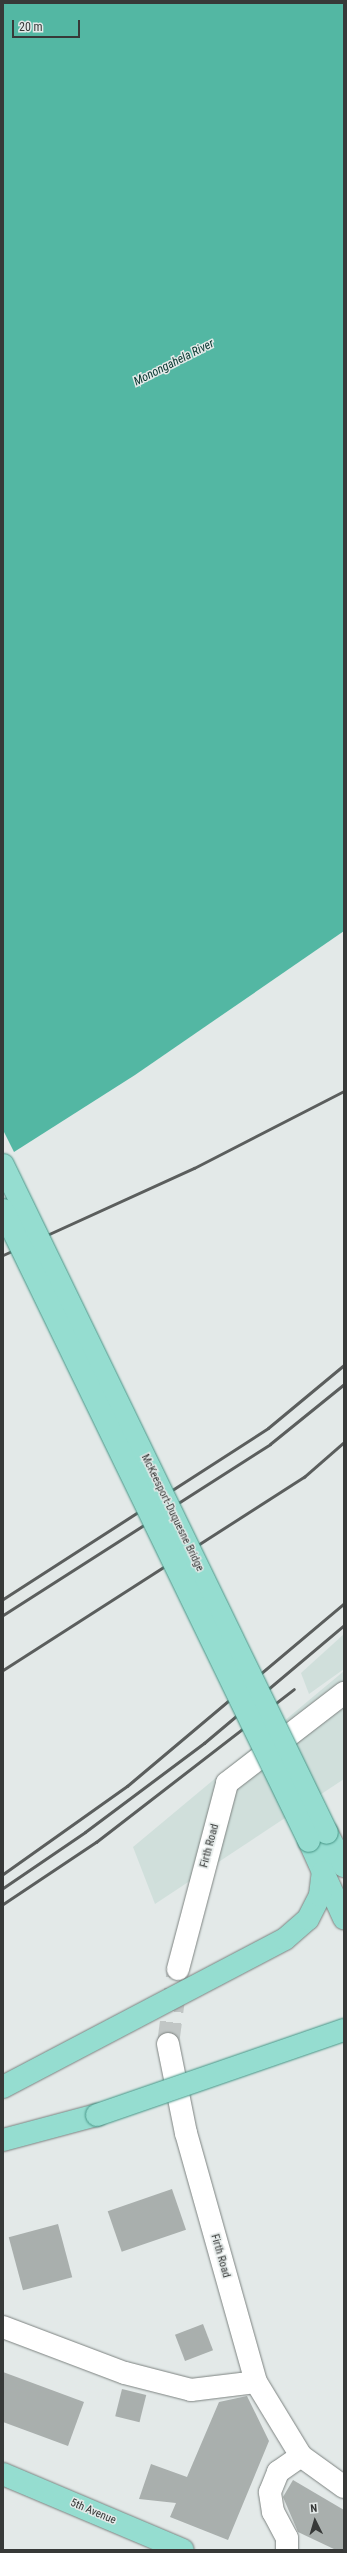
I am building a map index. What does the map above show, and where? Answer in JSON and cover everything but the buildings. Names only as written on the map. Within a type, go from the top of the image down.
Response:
[{"type":"main road","name":"McKeesport-Duquesne Bridge","points":[[3,1165],[318,1837],[323,1872],[344,1918]]},
{"type":"main road","name":"McKeesport-Duquesne Bridge","points":[[3,1210],[318,1837],[343,1863]]},
{"type":"main road","points":[[3,2087],[285,1939],[308,1919],[320,1895],[323,1872]]},
{"type":"main road","points":[[3,2140],[97,2115],[344,2030]]},
{"type":"main road","name":"5th Avenue","points":[[3,2474],[183,2550]]},
{"type":"street","name":"Firth Road","points":[[178,1970],[227,1783],[344,1693]]},
{"type":"street","name":"Firth Road","points":[[168,2044],[186,2133],[256,2382],[301,2456]]},
{"type":"street","points":[[3,2327],[125,2373],[191,2390],[256,2382]]},
{"type":"street","points":[[287,2550],[287,2538],[273,2512],[270,2492],[278,2472],[301,2456],[344,2487]]},
{"type":"shaded area","points":[[344,1634],[344,1669],[309,1694],[301,1673]]},
{"type":"shaded area","points":[[344,1671],[344,1779],[155,1904],[133,1847]]},
{"type":"water","name":"Monongahela River","points":[[3,3],[344,3],[344,931],[135,1075],[3,1159]]},
{"type":"pier","points":[[3,1130],[15,1154],[3,1161]]},
{"type":"tunnel","points":[[168,2044],[178,1969]]},
{"type":"railway","points":[[3,1255],[194,1168],[344,1091]]},
{"type":"railway","points":[[3,1599],[268,1428],[344,1365]]},
{"type":"railway","points":[[3,1615],[270,1444],[344,1384]]},
{"type":"railway","points":[[3,1670],[304,1477],[344,1442]]},
{"type":"railway","points":[[3,1874],[127,1786],[344,1603]]},
{"type":"railway","points":[[3,1888],[85,1832],[204,1743],[344,1625]]},
{"type":"railway","points":[[3,1904],[96,1842],[294,1689]]}]
